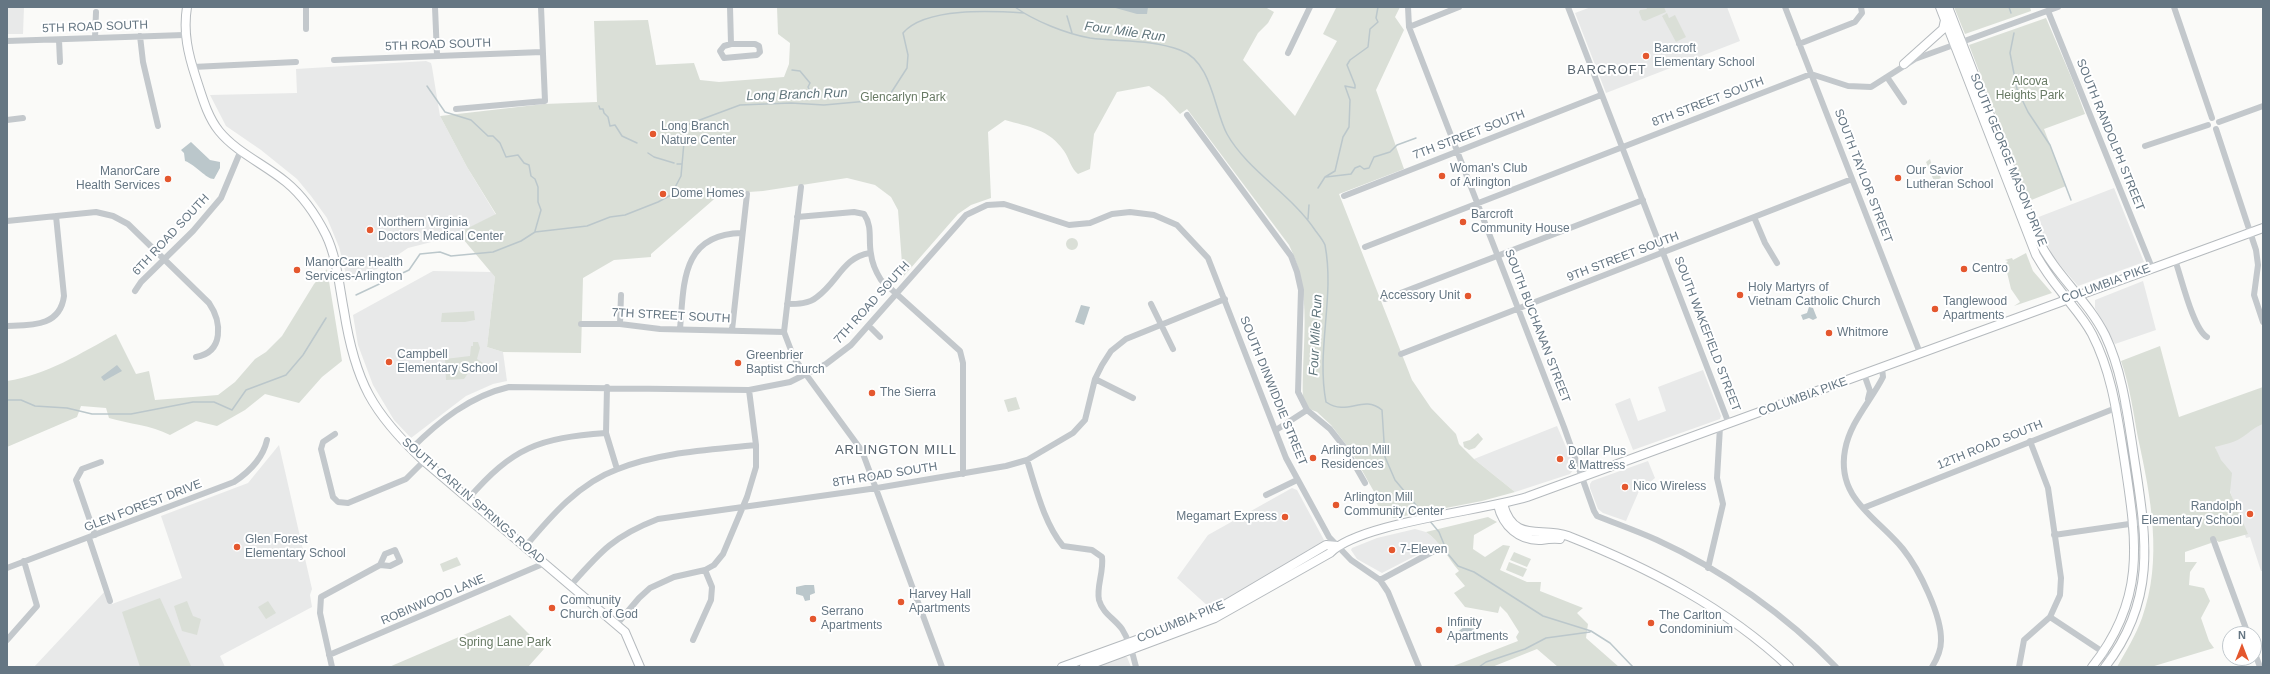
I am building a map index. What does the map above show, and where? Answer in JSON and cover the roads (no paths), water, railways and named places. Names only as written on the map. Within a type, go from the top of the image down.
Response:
[{"type":"main road","name":"SOUTH CARLIN SPRINGS ROAD","points":[[187,7],[184,35],[193,67],[213,122],[226,138],[286,182],[308,204],[326,234],[336,264],[351,354],[366,392],[382,417],[424,461],[616,624],[629,638],[640,667]]},
{"type":"main road","name":"SOUTH GEORGE MASON DRIVE","points":[[1940,7],[1945,20],[1958,43],[2038,239],[2054,267],[2086,304],[2105,335],[2118,369],[2126,404],[2144,522],[2146,555],[2139,597],[2129,626],[2112,658],[2105,667]]},
{"type":"main road","name":"SOUTH GEORGE MASON DRIVE","points":[[1948,7],[1958,43],[2036,255],[2049,276],[2076,308],[2101,354],[2111,381],[2134,522],[2135,562],[2131,588],[2123,615],[2103,653],[2092,667]]},
{"type":"main road","points":[[1904,64],[1943,29],[1945,20]]},
{"type":"main road","name":"COLUMBIA PIKE","points":[[1084,667],[1130,646],[1211,613],[1326,545],[1337,546],[1370,532],[1500,505],[1582,478],[1920,354],[2067,298],[2263,228]]},
{"type":"main road","points":[[1500,505],[1500,515],[1506,525],[1523,536],[1566,541],[1637,569],[1680,592],[1744,634],[1783,667]]},
{"type":"main road","points":[[1500,505],[1512,522],[1526,531],[1568,536],[1646,568],[1682,588],[1743,628],[1790,667]]},
{"type":"main road","name":"COLUMBIA PIKE","points":[[1062,667],[1130,646]]},
{"type":"street","points":[[306,7],[306,29]]},
{"type":"street","points":[[435,7],[437,55]]},
{"type":"street","points":[[456,109],[545,101],[541,7]]},
{"type":"street","points":[[730,7],[731,44]]},
{"type":"street","points":[[1288,53],[1310,7]]},
{"type":"street","name":"SOUTH BUCHANAN STREET","points":[[1408,7],[1409,27],[1456,152],[1498,256],[1592,508],[1597,516],[1657,540],[1708,568],[1766,606],[1803,636],[1836,667]]},
{"type":"street","points":[[1409,27],[1459,7]]},
{"type":"street","name":"SOUTH WAKEFIELD STREET","points":[[1568,7],[1729,424]]},
{"type":"street","name":"SOUTH TAYLOR STREET","points":[[1785,7],[1920,354]]},
{"type":"street","points":[[1811,74],[1848,86],[1864,88],[1872,87],[1904,64],[2058,7]]},
{"type":"street","points":[[2174,7],[2212,118]]},
{"type":"street","points":[[1799,44],[1855,22],[1861,10]]},
{"type":"street","name":"SOUTH RANDOLPH STREET","points":[[2048,11],[2152,268]]},
{"type":"street","points":[[95,38],[96,12]]},
{"type":"street","name":"5TH ROAD SOUTH","points":[[7,42],[184,35]]},
{"type":"street","points":[[140,36],[143,62],[158,126]]},
{"type":"street","points":[[59,40],[60,62]]},
{"type":"street","points":[[731,44],[754,44],[759,46],[760,52],[757,55],[724,58],[720,51],[724,46],[731,44]]},
{"type":"street","name":"5TH ROAD SOUTH","points":[[334,60],[542,52]]},
{"type":"street","points":[[193,67],[296,62]]},
{"type":"street","name":"8TH STREET SOUTH","points":[[1365,247],[1811,74]]},
{"type":"street","points":[[1887,77],[1904,102]]},
{"type":"street","name":"7TH STREET SOUTH","points":[[1344,196],[1601,95]]},
{"type":"street","points":[[2216,128],[2220,122],[2263,106]]},
{"type":"street","points":[[1187,115],[1291,256],[1298,272],[1301,290],[1298,392],[1307,410],[1330,428],[1345,448],[1365,483]]},
{"type":"street","points":[[7,120],[23,118]]},
{"type":"street","points":[[2212,118],[2217,118],[2220,122]]},
{"type":"street","points":[[2208,125],[2208,122],[2212,118]]},
{"type":"street","points":[[2145,146],[2208,125],[2216,128]]},
{"type":"street","points":[[2216,128],[2251,232],[2258,258],[2254,295],[2263,322]]},
{"type":"street","name":"6TH ROAD SOUTH","points":[[135,291],[141,282],[221,198],[241,150]]},
{"type":"street","name":"9TH STREET SOUTH","points":[[1401,354],[1518,310],[1852,179]]},
{"type":"street","points":[[801,187],[784,332],[788,347],[862,450],[878,488],[942,667]]},
{"type":"street","points":[[732,330],[747,194]]},
{"type":"street","points":[[1385,299],[1643,200]]},
{"type":"street","name":"7TH ROAD SOUTH","points":[[411,449],[460,407],[495,390],[524,386],[749,390],[790,382],[807,375],[841,354],[869,326],[966,215],[979,208],[993,204],[1012,206],[1050,221],[1069,225],[1090,223],[1112,214],[1130,212],[1154,215],[1177,226],[1193,242]]},
{"type":"street","points":[[7,220],[87,212],[113,216],[137,232],[209,304],[216,315],[219,330],[216,342],[209,351],[196,357]]},
{"type":"street","points":[[797,217],[854,212],[864,214],[869,222],[870,253],[874,269],[881,280],[960,352],[963,363],[963,474]]},
{"type":"street","points":[[7,326],[42,324],[53,317],[61,307],[64,296],[56,216]]},
{"type":"street","points":[[1754,217],[1765,243],[1776,263]]},
{"type":"street","points":[[680,329],[685,271],[689,260],[716,236],[727,233],[742,233]]},
{"type":"street","name":"SOUTH DINWIDDIE STREET","points":[[1193,242],[1208,258],[1297,480],[1329,537],[1351,560],[1380,580]]},
{"type":"street","points":[[787,304],[803,303],[817,298],[853,258],[870,253]]},
{"type":"street","points":[[2175,260],[2195,319],[2202,334],[2207,337]]},
{"type":"street","points":[[620,324],[622,295]]},
{"type":"street","name":"8TH ROAD SOUTH","points":[[571,585],[608,545],[631,530],[658,519],[878,488],[963,474],[1027,460],[1073,433],[1086,420],[1095,379],[1106,358],[1118,345],[1161,325],[1224,299]]},
{"type":"street","points":[[1151,304],[1173,349]]},
{"type":"street","name":"7TH STREET SOUTH","points":[[581,324],[620,324],[638,327],[784,332]]},
{"type":"street","points":[[869,326],[880,337]]},
{"type":"street","points":[[1882,368],[1883,377],[1852,429],[1845,449],[1844,467],[1846,484],[1855,501],[1885,528],[1904,550],[1922,579],[1941,628],[1940,650],[1932,667]]},
{"type":"street","points":[[1864,374],[1870,391],[1868,401]]},
{"type":"street","points":[[1095,379],[1133,398]]},
{"type":"street","points":[[607,387],[606,433],[617,469]]},
{"type":"street","points":[[616,624],[650,588],[674,577],[705,570],[714,564],[723,554],[743,506],[756,466],[756,445],[749,390]]},
{"type":"street","name":"12TH ROAD SOUTH","points":[[1863,508],[2126,404]]},
{"type":"street","points":[[1276,430],[1307,410]]},
{"type":"street","name":"SOUTH WAKEFIELD STREET","points":[[1708,568],[1723,504],[1717,478],[1720,427]]},
{"type":"street","points":[[468,499],[496,468],[523,450],[548,440],[576,435],[606,433]]},
{"type":"street","points":[[335,434],[323,442],[321,449],[332,497],[338,502],[348,503],[406,479],[424,461]]},
{"type":"street","name":"GLEN FOREST DRIVE","points":[[7,568],[234,482],[245,474],[262,454],[267,440]]},
{"type":"street","points":[[2019,667],[2024,640],[2050,617],[2060,595],[2061,578],[2048,488],[2030,441]]},
{"type":"street","points":[[525,547],[562,505],[580,490],[617,469],[669,456],[756,445]]},
{"type":"street","points":[[1027,460],[1044,509],[1058,539],[1063,546],[1092,550],[1102,557],[1103,569],[1098,587],[1099,600],[1106,615],[1119,626],[1130,646],[1136,667]]},
{"type":"street","points":[[96,535],[76,480],[82,470],[101,462]]},
{"type":"street","points":[[1266,496],[1297,480]]},
{"type":"street","points":[[2054,535],[2134,522],[2144,522]]},
{"type":"street","points":[[89,538],[110,601]]},
{"type":"street","points":[[2213,539],[2245,626]]},
{"type":"street","points":[[1419,667],[1401,619],[1380,580],[1434,551]]},
{"type":"street","points":[[7,640],[40,606],[24,561]]},
{"type":"street","name":"ROBINWOOD LANE","points":[[329,655],[545,564]]},
{"type":"street","points":[[332,667],[319,608],[321,597],[380,565]]},
{"type":"street","points":[[693,640],[711,600],[712,587],[705,570]]},
{"type":"street","points":[[2050,617],[2112,658]]},
{"type":"waterway","name":"Four Mile Run","points":[[1015,7],[1041,22],[1090,38],[1147,42],[1169,46],[1191,56],[1199,64],[1211,87],[1227,134],[1236,147],[1246,159],[1305,217],[1325,245],[1328,265],[1323,363],[1323,382],[1326,402],[1334,406],[1341,407],[1368,404],[1382,410],[1385,457],[1395,480],[1425,516]]},
{"type":"waterway","points":[[1318,188],[1325,177],[1335,171],[1343,137],[1349,127],[1350,100],[1345,86],[1355,88],[1355,85],[1347,65],[1350,60],[1368,47],[1370,29],[1378,22],[1376,18],[1378,7]]},
{"type":"waterway","points":[[2009,7],[2011,13]]},
{"type":"waterway","name":"Long Branch Run","points":[[356,295],[409,270],[420,254],[440,252],[451,256],[493,252],[521,241],[535,232],[587,226],[610,217],[625,215],[658,202],[671,195],[681,176],[685,131],[689,124],[740,105],[791,103],[824,105],[868,101],[889,96],[907,68],[908,55],[903,33],[913,25],[927,19],[960,12],[1024,13]]},
{"type":"waterway","points":[[1067,16],[1072,33]]},
{"type":"waterway","points":[[2014,33],[2010,53],[2017,89],[2028,112],[2050,145],[2071,200]]},
{"type":"waterway","points":[[792,70],[800,71],[810,83],[808,87],[811,93],[817,98]]},
{"type":"waterway","points":[[427,86],[445,112],[471,120],[488,136],[493,136],[500,143],[506,157],[518,155],[524,163],[529,165],[531,176],[535,179],[538,187],[538,202],[541,210],[535,231]]},
{"type":"waterway","points":[[599,106],[608,117],[610,126],[615,125],[622,136],[637,143]]},
{"type":"waterway","points":[[1326,177],[1351,174],[1355,168],[1360,166],[1364,169],[1369,168],[1374,157],[1390,152],[1397,145],[1416,138]]},
{"type":"waterway","points":[[648,153],[654,157],[674,163]]},
{"type":"waterway","name":"Long Branch Run","points":[[677,164],[682,164]]},
{"type":"waterway","points":[[1308,219],[1309,205]]},
{"type":"waterway","name":"Long Branch Run","points":[[7,400],[21,400],[35,406],[67,408],[92,414],[131,414],[193,402],[214,402],[232,410],[246,390],[286,375],[303,355],[326,318]]},
{"type":"waterway","name":"Four Mile Run","points":[[1429,520],[1439,532],[1448,554],[1458,566],[1474,572],[1543,616],[1591,631],[1610,643],[1633,667]]},
{"type":"waterway","points":[[1479,667],[1486,662],[1525,649],[1546,638],[1590,632]]},
{"type":"place","name":"Barcroft Elementary School","points":[[1646,56]]},
{"type":"place","name":"Long Branch Nature Center","points":[[653,134]]},
{"type":"place","name":"Woman's Club of Arlington","points":[[1442,176]]},
{"type":"place","name":"Our Savior Lutheran School","points":[[1898,178]]},
{"type":"place","name":"ManorCare Health Services","points":[[168,179]]},
{"type":"place","name":"Dome Homes","points":[[663,194]]},
{"type":"place","name":"Barcroft Community House","points":[[1463,222]]},
{"type":"place","name":"Northern Virginia Doctors Medical Center","points":[[370,230]]},
{"type":"place","name":"Centro","points":[[1964,269]]},
{"type":"place","name":"ManorCare Health Services-Arlington","points":[[297,270]]},
{"type":"place","name":"Holy Martyrs of Vietnam Catholic Church","points":[[1740,295]]},
{"type":"place","name":"Accessory Unit","points":[[1468,296]]},
{"type":"place","name":"Tanglewood Apartments","points":[[1935,309]]},
{"type":"place","name":"Whitmore","points":[[1829,333]]},
{"type":"place","name":"Campbell Elementary School","points":[[389,362]]},
{"type":"place","name":"Greenbrier Baptist Church","points":[[738,363]]},
{"type":"place","name":"The Sierra","points":[[872,393]]},
{"type":"place","name":"Arlington Mill Residences","points":[[1313,458]]},
{"type":"place","name":"Dollar Plus & Mattress","points":[[1560,459]]},
{"type":"place","name":"Nico Wireless","points":[[1625,487]]},
{"type":"place","name":"Arlington Mill Community Center","points":[[1336,505]]},
{"type":"place","name":"Randolph Elementary School","points":[[2250,514]]},
{"type":"place","name":"Megamart Express","points":[[1285,517]]},
{"type":"place","name":"Glen Forest Elementary School","points":[[237,547]]},
{"type":"place","name":"7-Eleven","points":[[1392,550]]},
{"type":"place","name":"Harvey Hall Apartments","points":[[901,602]]},
{"type":"place","name":"Community Church of God","points":[[552,608]]},
{"type":"place","name":"Serrano Apartments","points":[[813,619]]},
{"type":"place","name":"The Carlton Condominium","points":[[1651,623]]},
{"type":"place","name":"Infinity Apartments","points":[[1439,630]]},
{"type":"district","name":"BARCROFT","points":[[1607,70]]},
{"type":"district","name":"ARLINGTON MILL","points":[[896,450]]},
{"type":"park label","name":"Alcova Heights Park","points":[[2030,89]]},
{"type":"park label","name":"Glencarlyn Park","points":[[903,98]]},
{"type":"park label","name":"Spring Lane Park","points":[[505,643]]}]
